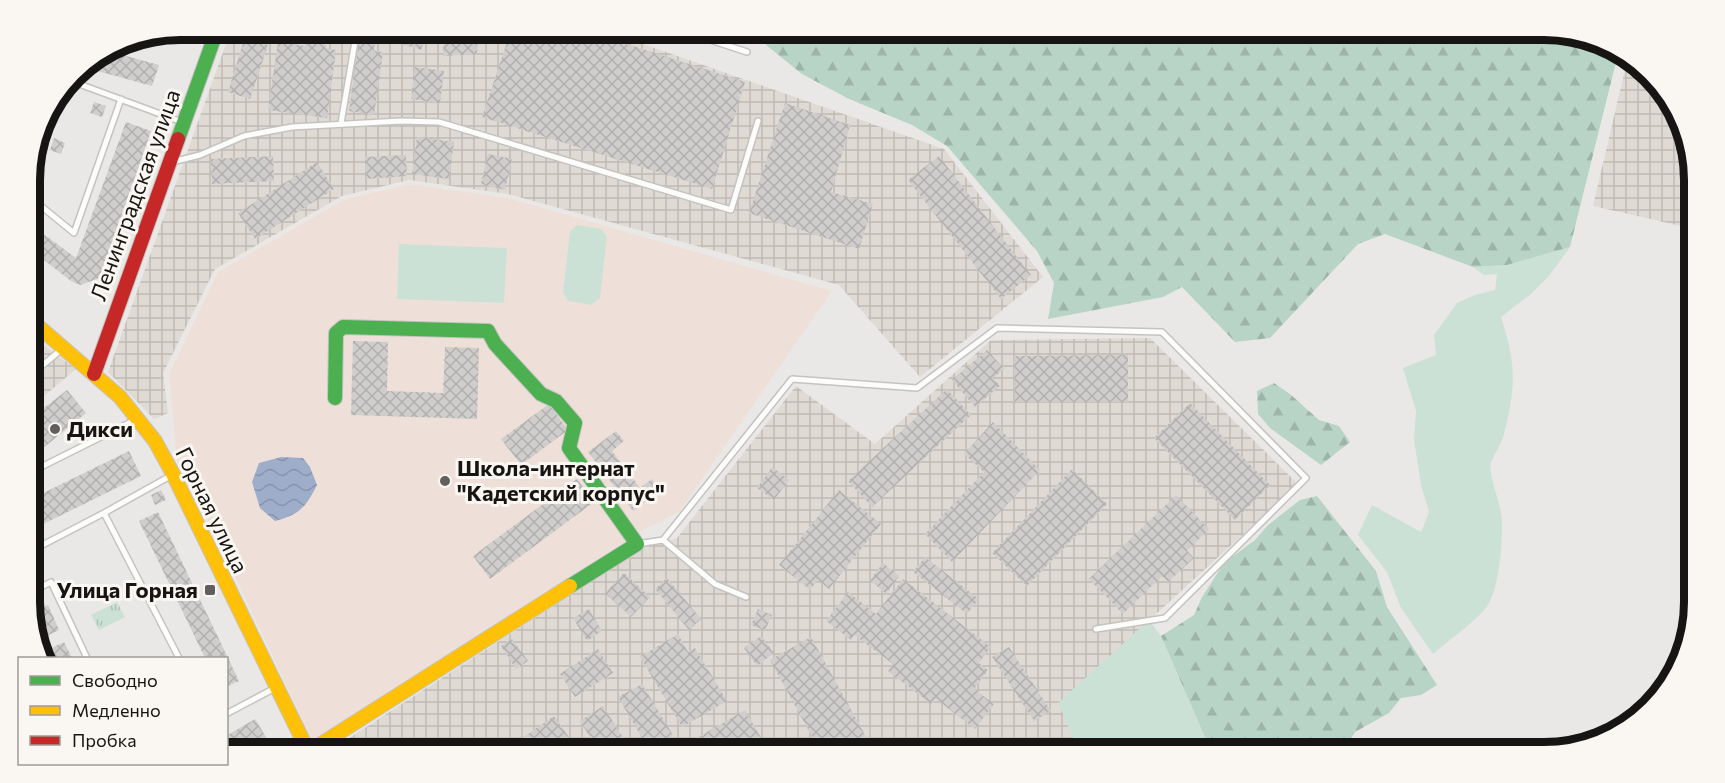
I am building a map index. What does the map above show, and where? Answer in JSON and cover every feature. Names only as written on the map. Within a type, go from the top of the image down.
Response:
[{"type":"street","name":"Ленинградская улица","points":[[94,374],[213,41]]},
{"type":"street","points":[[325,742],[637,544],[569,448],[575,423],[556,401],[541,394],[495,344],[488,331],[343,327],[336,333],[335,398]]},
{"type":"street","name":"Горная улица","points":[[41,328],[120,397],[155,441],[303,742]]},
{"type":"lane","points":[[342,123],[355,41]]},
{"type":"lane","points":[[714,41],[747,52]]},
{"type":"lane","points":[[80,84],[183,123]]},
{"type":"lane","points":[[41,206],[74,233],[122,99]]},
{"type":"lane","points":[[168,163],[200,155],[244,136],[292,127],[342,123],[439,122],[731,210],[758,121]]},
{"type":"lane","points":[[637,544],[663,540],[792,379],[917,388],[997,328],[1162,333],[1306,478],[1165,618],[1096,629]]},
{"type":"lane","points":[[41,367],[63,348]]},
{"type":"lane","points":[[40,467],[138,418]]},
{"type":"lane","points":[[40,546],[173,474]]},
{"type":"lane","points":[[104,513],[178,657]]},
{"type":"lane","points":[[663,540],[715,584],[746,597]]},
{"type":"lane","points":[[40,587],[51,582],[87,657]]},
{"type":"lane","points":[[228,713],[277,687]]},
{"type":"shaded area","points":[[227,41],[635,41],[944,149],[1043,277],[920,377],[839,285],[508,194],[409,180],[342,196],[215,269],[163,373],[168,413],[154,419],[108,372]]},
{"type":"shaded area","points":[[1626,67],[1655,95],[1674,127],[1683,163],[1684,227],[1593,206]]},
{"type":"shaded area","name":"Школа-интернат \"Кадетский корпус\"","points":[[409,184],[508,198],[832,291],[680,511],[640,532],[312,740],[176,451],[169,374],[218,272],[345,199]]},
{"type":"shaded area","points":[[1150,338],[1298,484],[1059,703],[1075,742],[343,742],[643,548],[677,538],[796,386],[875,444],[991,340]]},
{"type":"shaded area","points":[[41,343],[76,369],[40,399]]},
{"type":"green space","points":[[767,41],[1544,41],[1580,45],[1616,61],[1570,247],[1507,265],[1473,267],[1385,234],[1358,244],[1270,338],[1235,342],[1182,287],[1163,297],[1048,319],[1054,283],[1037,251],[947,146],[912,125],[849,99],[802,74],[766,45]]},
{"type":"green space","points":[[577,225],[601,229],[607,237],[600,298],[591,305],[568,301],[563,292],[570,231]]},
{"type":"green space","points":[[399,244],[507,248],[504,303],[397,299]]},
{"type":"green space","points":[[1570,247],[1549,276],[1531,294],[1501,317],[1510,350],[1513,377],[1503,438],[1490,467],[1502,521],[1497,577],[1490,601],[1485,609],[1433,654],[1401,608],[1387,572],[1358,535],[1372,505],[1421,532],[1429,512],[1421,485],[1414,440],[1416,411],[1403,368],[1436,355],[1434,335],[1457,303],[1495,290],[1497,274],[1484,275],[1473,267],[1507,265]]},
{"type":"green space","points":[[1274,383],[1319,420],[1339,426],[1350,442],[1321,465],[1270,428],[1258,414],[1257,391]]},
{"type":"green space","points":[[1317,496],[1376,571],[1387,607],[1437,685],[1421,695],[1401,698],[1389,713],[1355,732],[1349,742],[1207,742],[1161,636],[1194,615],[1202,597],[1224,563],[1255,540],[1268,525],[1300,500]]},
{"type":"green space","points":[[117,602],[125,617],[99,630],[91,615]]},
{"type":"green space","points":[[1149,620],[1161,636],[1207,742],[1075,742],[1058,703]]},
{"type":"water","points":[[281,457],[303,458],[310,467],[317,485],[301,509],[275,521],[260,508],[252,482],[259,463]]},
{"type":"building","points":[[244,41],[256,41],[268,45],[250,99],[228,92]]},
{"type":"building","points":[[306,41],[326,41],[325,48],[336,50],[327,118],[268,110],[278,42],[305,46]]},
{"type":"building","points":[[359,41],[375,41],[374,51],[383,52],[374,115],[349,111]]},
{"type":"building","points":[[393,41],[424,41],[421,50]]},
{"type":"building","points":[[444,41],[478,41],[477,54],[443,56]]},
{"type":"building","points":[[507,41],[617,41],[745,82],[712,189],[482,117]]},
{"type":"building","points":[[120,54],[159,65],[152,86],[95,70]]},
{"type":"building","points":[[415,67],[444,71],[440,103],[411,99]]},
{"type":"building","points":[[94,102],[106,106],[102,117],[90,113]]},
{"type":"building","points":[[785,103],[850,125],[831,192],[873,204],[859,249],[749,213]]},
{"type":"building","points":[[126,122],[151,131],[100,278],[80,285],[71,281],[41,258],[41,232],[76,258]]},
{"type":"building","points":[[417,137],[454,142],[449,179],[412,174]]},
{"type":"building","points":[[54,138],[65,143],[61,154],[50,150]]},
{"type":"building","points":[[488,154],[512,159],[505,190],[481,184]]},
{"type":"building","points":[[406,155],[407,176],[366,179],[365,157]]},
{"type":"building","points":[[273,156],[274,181],[212,184],[211,159]]},
{"type":"building","points":[[939,156],[1031,275],[1001,299],[908,180]]},
{"type":"building","points":[[317,162],[334,189],[255,239],[238,213]]},
{"type":"building","points":[[353,341],[388,342],[387,391],[443,393],[445,347],[479,348],[477,419],[351,415]]},
{"type":"building","points":[[987,350],[1004,369],[993,378],[1000,386],[975,407],[952,380]]},
{"type":"building","points":[[1128,355],[1128,402],[1015,402],[1014,356]]},
{"type":"building","points":[[947,389],[971,415],[872,507],[848,481]]},
{"type":"building","points":[[67,390],[86,413],[40,450],[40,411]]},
{"type":"building","points":[[1190,403],[1270,485],[1235,520],[1154,438]]},
{"type":"building","points":[[549,404],[568,430],[521,465],[501,439]]},
{"type":"building","points":[[993,422],[1040,470],[952,562],[925,534],[984,472],[964,454]]},
{"type":"building","points":[[616,431],[624,441],[612,451],[640,488],[652,479],[661,490],[633,511],[588,452]]},
{"type":"building","points":[[129,451],[141,476],[40,525],[40,494]]},
{"type":"building","points":[[772,467],[789,480],[774,500],[757,488]]},
{"type":"building","points":[[1072,469],[1107,504],[1027,586],[992,553]]},
{"type":"building","points":[[577,479],[594,502],[490,579],[473,556]]},
{"type":"building","points":[[161,490],[166,500],[155,505],[151,495]]},
{"type":"building","points":[[839,490],[881,524],[829,589],[818,580],[810,590],[779,565]]},
{"type":"building","points":[[1176,495],[1209,529],[1187,551],[1194,558],[1168,582],[1162,576],[1123,614],[1089,579]]},
{"type":"building","points":[[158,512],[227,657],[205,657],[139,521]]},
{"type":"building","points":[[925,557],[979,599],[967,614],[913,572]]},
{"type":"building","points":[[883,563],[899,576],[886,594],[870,580]]},
{"type":"building","points":[[624,573],[650,597],[631,617],[605,593]]},
{"type":"building","points":[[667,578],[701,619],[689,630],[655,589]]},
{"type":"building","points":[[903,579],[991,647],[979,663],[988,670],[974,689],[994,704],[975,729],[936,699],[931,704],[888,671],[893,664],[854,635],[851,640],[826,621],[848,592],[876,614]]},
{"type":"building","points":[[48,605],[59,630],[45,637],[42,620],[41,608]]},
{"type":"building","points":[[589,609],[602,631],[587,641],[573,618]]},
{"type":"building","points":[[758,609],[772,615],[765,630],[751,625]]},
{"type":"building","points":[[678,634],[688,652],[695,648],[727,701],[682,727],[640,657]]},
{"type":"building","points":[[761,636],[774,653],[757,666],[744,648]]},
{"type":"building","points":[[811,637],[869,742],[815,742],[770,660]]},
{"type":"building","points":[[512,639],[528,661],[516,669],[501,646]]},
{"type":"building","points":[[64,642],[72,657],[52,657],[49,649]]},
{"type":"building","points":[[1009,647],[1051,711],[1034,721],[992,657]]},
{"type":"building","points":[[598,649],[613,673],[575,697],[560,674]]},
{"type":"building","points":[[228,658],[239,681],[228,686]]},
{"type":"building","points":[[642,684],[673,735],[662,742],[644,742],[618,697]]},
{"type":"building","points":[[603,706],[626,742],[593,742],[580,721]]},
{"type":"building","points":[[745,710],[764,742],[690,742]]},
{"type":"building","points":[[554,716],[572,742],[517,742]]},
{"type":"building","points":[[255,719],[269,742],[228,742],[228,735]]},
{"type":"traffic: fast","points":[[178,139],[213,41]]},
{"type":"traffic: fast","points":[[335,398],[336,333],[343,327],[488,331],[495,344],[541,394],[556,401],[575,423],[569,448],[637,544],[570,586]]},
{"type":"traffic: slow","points":[[41,328],[120,397],[155,441],[304,742]]},
{"type":"traffic: slow","points":[[324,742],[570,586]]},
{"type":"traffic: jam","points":[[94,374],[178,139]]},
{"type":"place","name":"Дикси","points":[[55,429]]},
{"type":"place","name":"Школа-интернат \"Кадетский корпус\"","points":[[445,481]]},
{"type":"place","name":"Улица Горная","points":[[210,590]]}]
